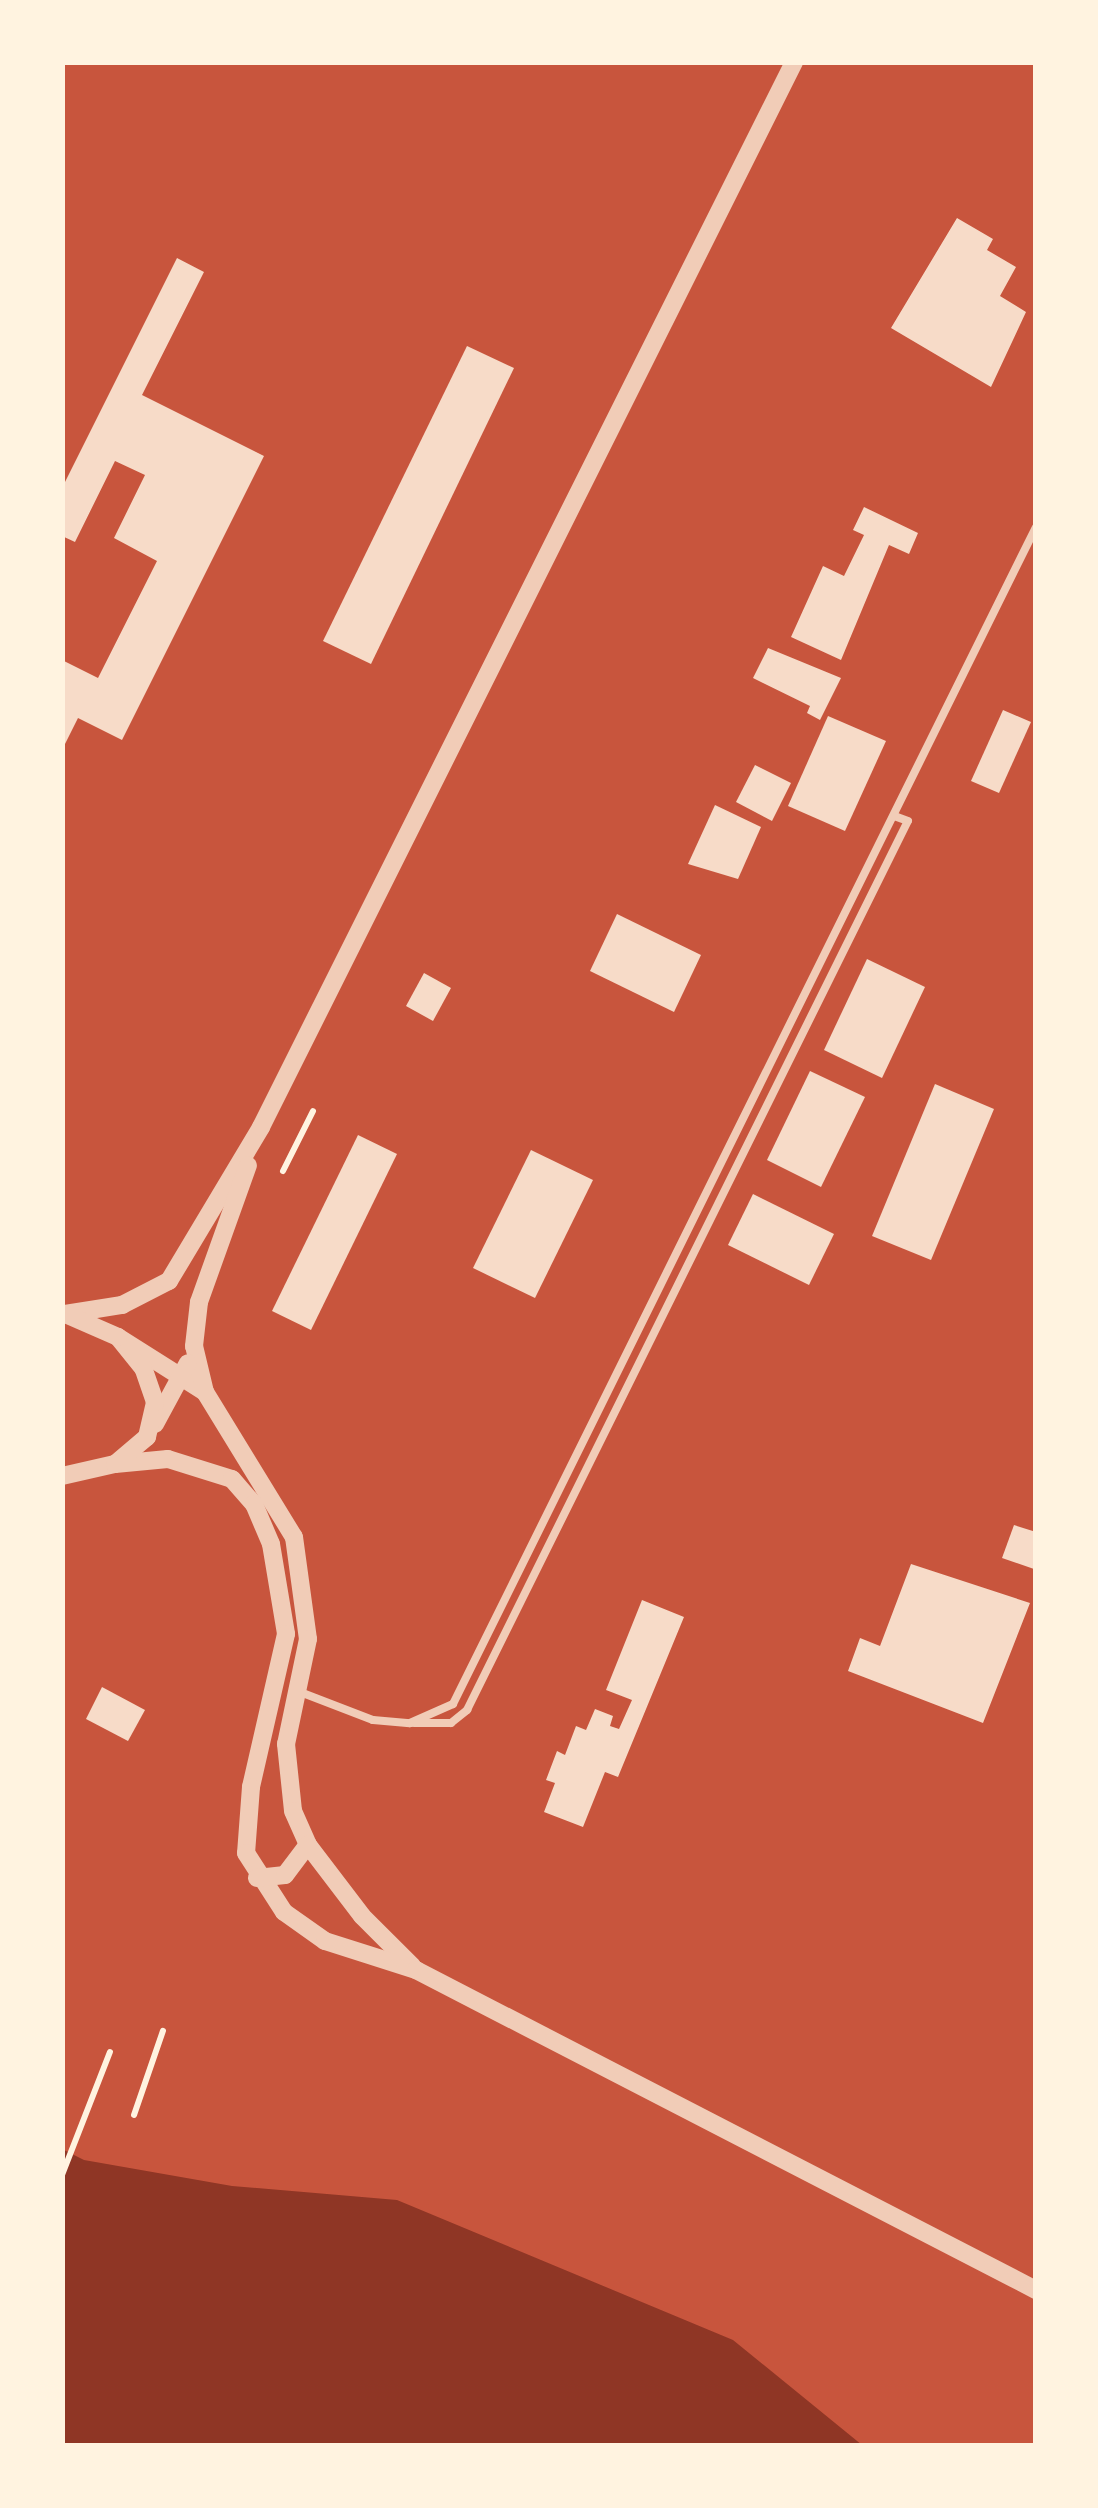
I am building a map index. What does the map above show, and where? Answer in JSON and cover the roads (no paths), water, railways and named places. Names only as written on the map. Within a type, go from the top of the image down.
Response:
[{"type":"street","points":[[64,1314],[122,1305],[170,1281],[261,1127],[794,62]]},
{"type":"street","points":[[115,1464],[147,1437],[184,1374],[194,1346],[199,1302],[261,1127]]},
{"type":"street","points":[[64,1314],[118,1337],[184,1374],[205,1392],[294,1537],[308,1608],[300,1692],[286,1744],[287,1786],[308,1846],[362,1916],[416,1970]]},
{"type":"street","points":[[118,1337],[143,1368],[155,1402],[147,1437]]},
{"type":"street","points":[[194,1346],[205,1392]]},
{"type":"street","points":[[62,1476],[115,1464],[168,1460],[232,1479],[254,1504],[271,1544],[286,1634],[246,1818],[246,1853],[257,1878],[284,1912],[325,1941],[416,1970],[1036,2290]]},
{"type":"street","points":[[257,1878],[285,1875],[308,1846]]},
{"type":"lane","points":[[410,1722],[453,1704],[1036,527]]},
{"type":"lane","points":[[300,1692],[373,1720],[451,1723],[467,1710],[908,821],[894,816]]}]
